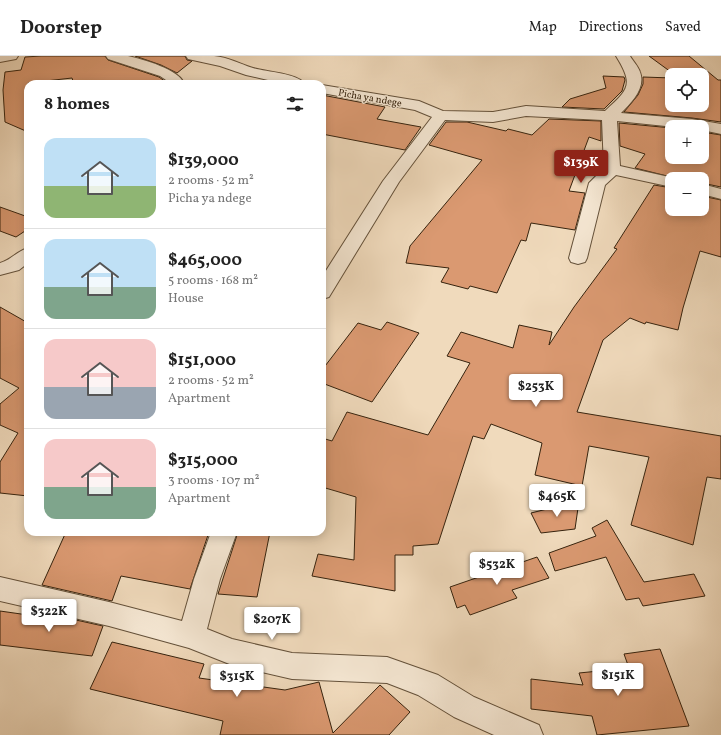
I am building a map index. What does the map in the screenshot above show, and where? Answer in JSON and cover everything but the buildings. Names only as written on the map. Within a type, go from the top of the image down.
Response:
[{"type":"street","points":[[0,58],[11,56]]},
{"type":"street","points":[[113,56],[166,74],[176,80]]},
{"type":"street","points":[[193,56],[223,62],[251,72],[287,80]]},
{"type":"street","points":[[578,258],[597,183],[612,168],[609,116],[631,93],[635,83],[633,73],[623,56]]},
{"type":"street","name":"Picha ya ndege","points":[[326,91],[419,106],[441,115]]},
{"type":"street","points":[[326,286],[391,181],[441,115],[493,117],[526,111],[609,116],[692,124],[721,129]]},
{"type":"street","points":[[612,168],[665,180]]},
{"type":"street","points":[[709,191],[721,194]]},
{"type":"street","points":[[0,269],[12,266],[24,257]]},
{"type":"street","points":[[191,636],[207,579],[223,536]]},
{"type":"street","points":[[0,589],[109,614],[191,636],[232,652],[292,666],[387,670],[428,685],[464,707],[528,735]]}]
